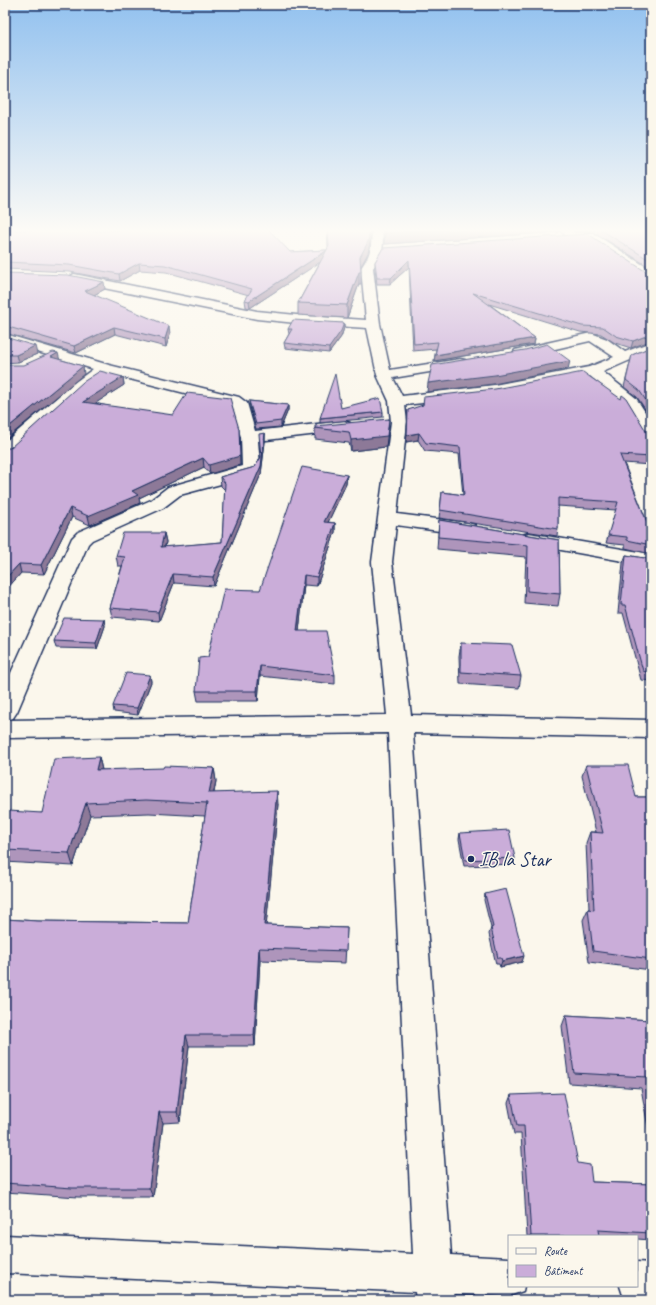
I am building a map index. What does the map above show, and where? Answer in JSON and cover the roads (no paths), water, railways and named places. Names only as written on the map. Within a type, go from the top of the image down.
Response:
[{"type":"street","points":[[142,291],[239,312],[300,321],[373,324]]},
{"type":"street","points":[[369,291],[373,324],[393,415],[388,518],[382,562],[400,724],[434,1287]]},
{"type":"street","points":[[507,355],[591,337],[602,342],[624,358]]},
{"type":"street","points":[[5,338],[104,368],[234,400],[239,403],[249,437],[251,466],[248,471],[174,490],[156,504],[93,531],[79,542],[5,712]]},
{"type":"street","points":[[393,415],[494,390],[593,372],[651,346]]},
{"type":"street","points":[[37,361],[54,353]]},
{"type":"street","points":[[384,375],[476,360]]},
{"type":"street","points":[[5,451],[79,386],[104,368]]},
{"type":"street","points":[[593,372],[631,400],[651,435]]},
{"type":"street","points":[[249,437],[362,425]]},
{"type":"street","points":[[388,518],[487,532]]},
{"type":"street","points":[[511,536],[651,560]]},
{"type":"street","points":[[5,729],[400,724],[651,729]]},
{"type":"street","points":[[5,1254],[434,1287],[508,1277]]},
{"type":"street","points":[[638,1281],[651,1282]]},
{"type":"place","name":"IB la Star","points":[[471,859]]}]
